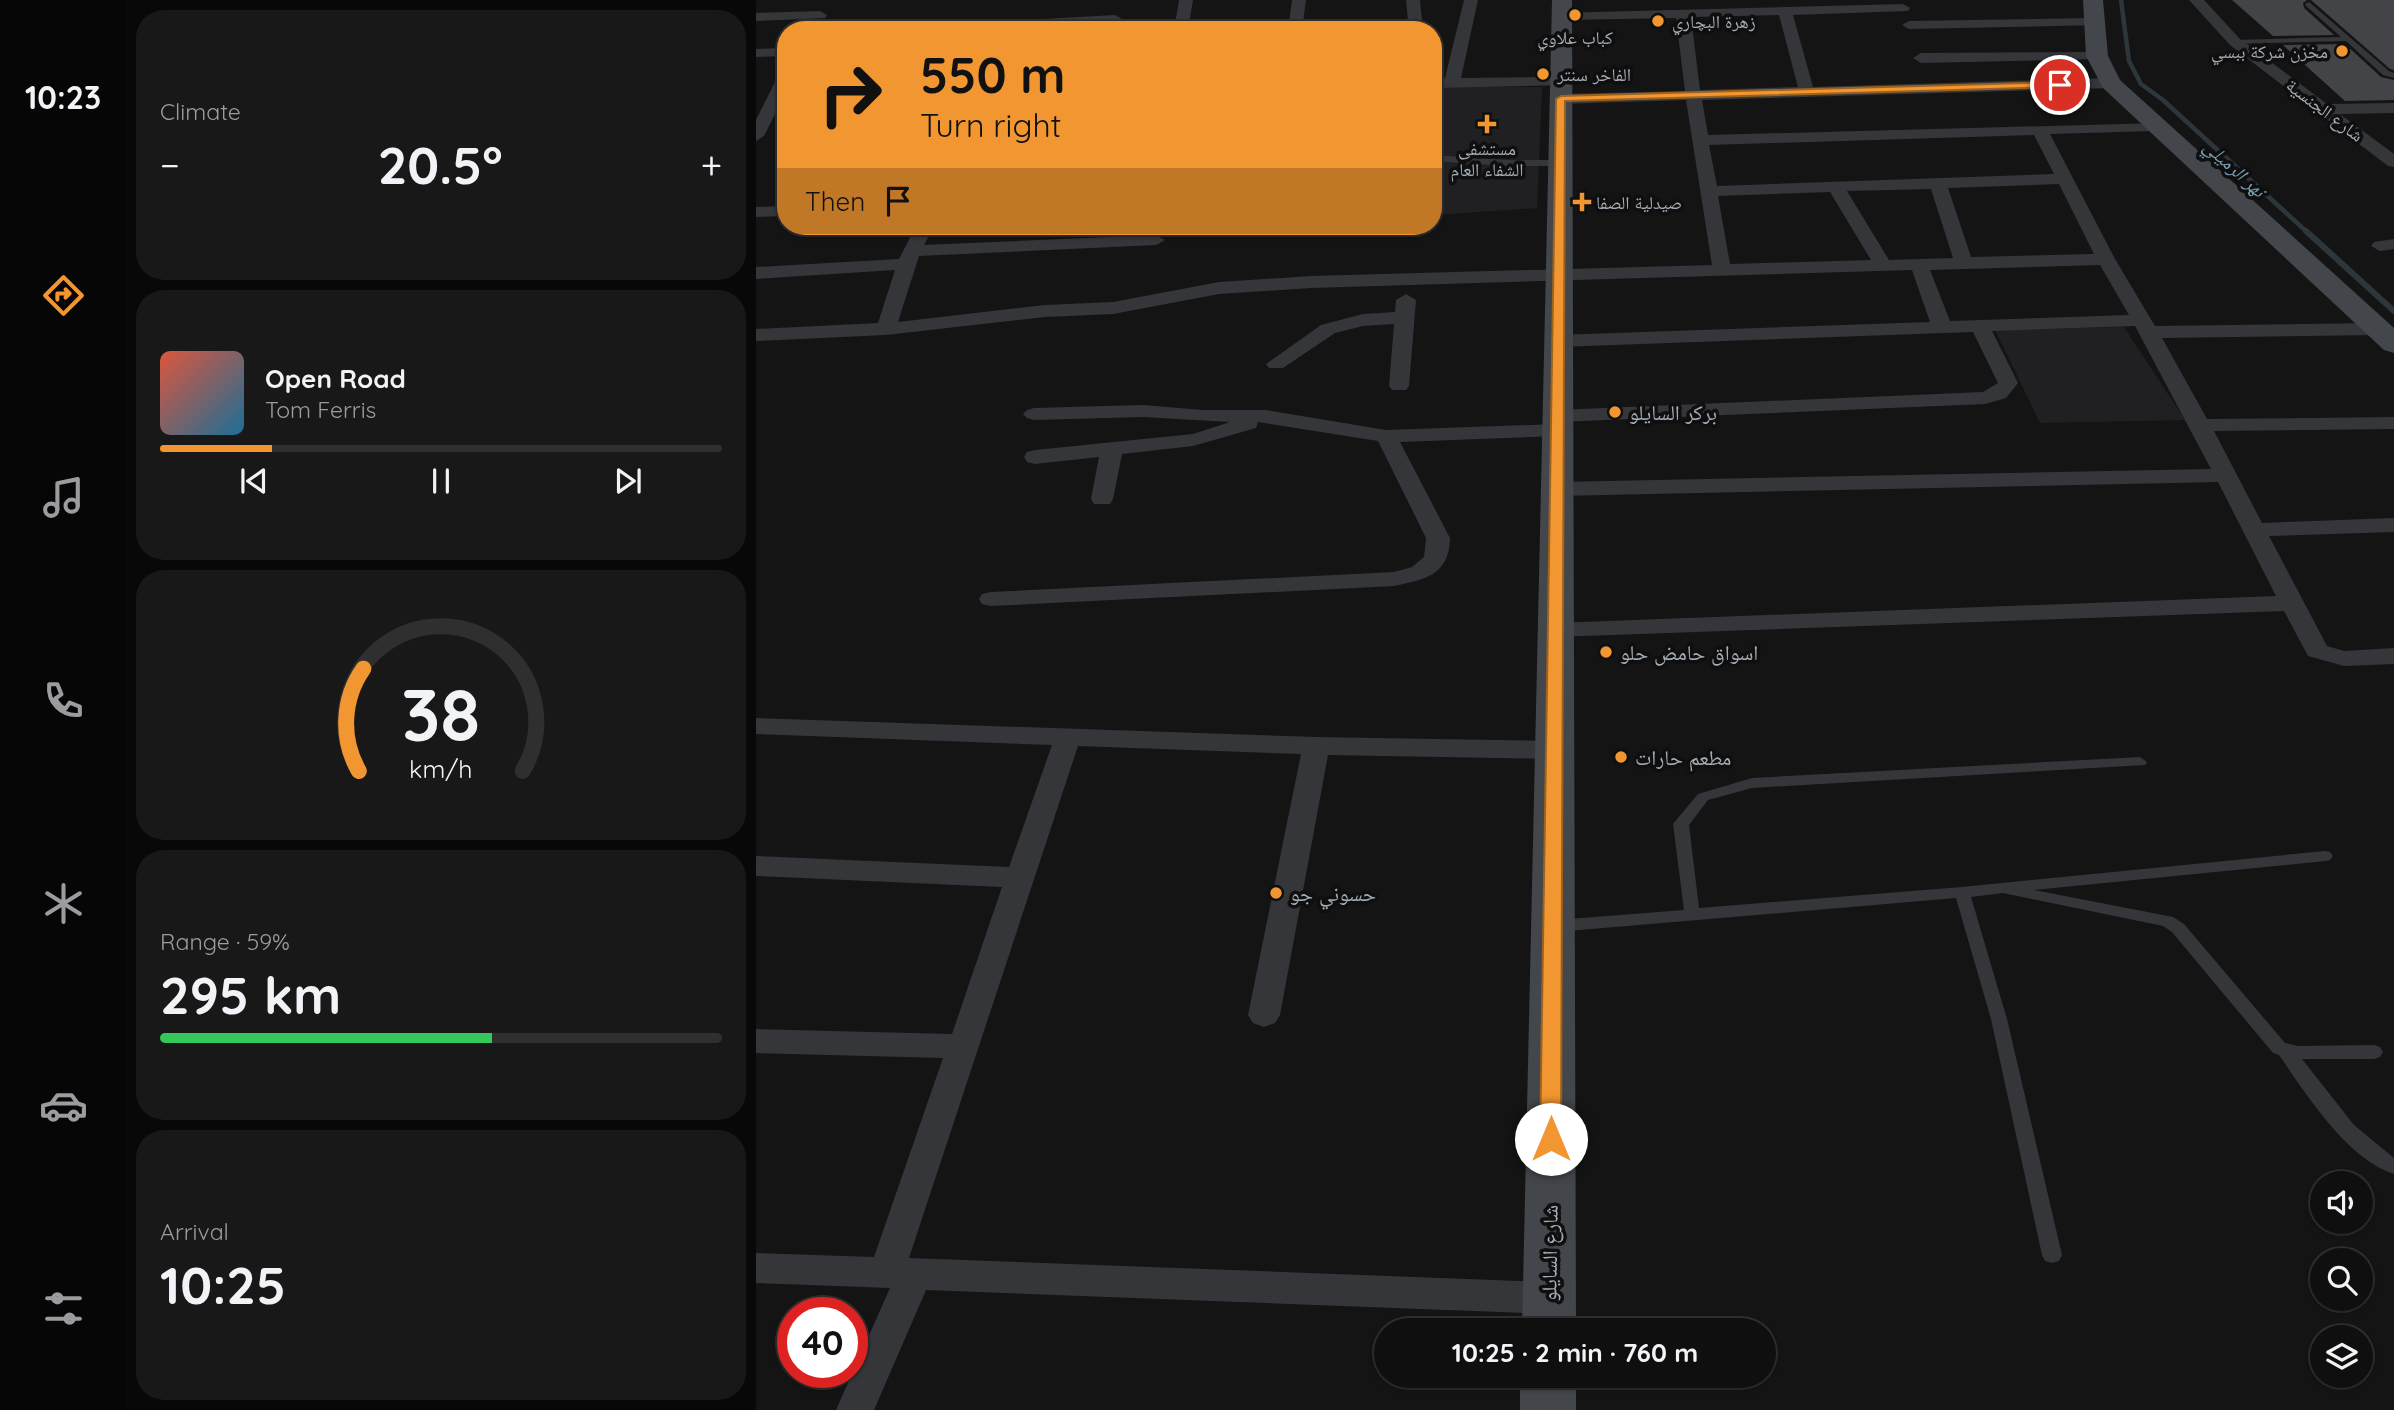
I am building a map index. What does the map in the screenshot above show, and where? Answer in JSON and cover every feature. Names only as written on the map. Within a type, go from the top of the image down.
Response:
[{"type":"street","points":[[816,21],[829,0]]},
{"type":"street","points":[[1115,0],[1117,21]]},
{"type":"street","points":[[1182,21],[1186,0]]},
{"type":"street","points":[[1296,21],[1299,0]]},
{"type":"street","points":[[1413,0],[1415,21]]},
{"type":"street","points":[[1452,83],[1471,0]]},
{"type":"street","name":"شارع الجنسية","points":[[2196,0],[2235,42],[2394,162]]},
{"type":"street","points":[[1562,8],[1683,14],[1902,4],[1932,88]]},
{"type":"street","name":"شارع السايلو","points":[[1549,1314],[1562,8]]},
{"type":"street","points":[[1785,11],[1807,92]]},
{"type":"street","points":[[1915,42],[2094,11],[2097,56],[2111,83],[2385,337]]},
{"type":"street","points":[[1683,14],[1693,95],[1722,271]]},
{"type":"street","points":[[756,17],[820,15]]},
{"type":"street","points":[[1915,42],[2097,56]]},
{"type":"street","points":[[756,53],[777,52]]},
{"type":"street","points":[[1442,83],[1693,95],[2111,83]]},
{"type":"street","points":[[756,92],[776,91],[756,136]]},
{"type":"street","points":[[2323,110],[2394,108]]},
{"type":"street","points":[[1700,139],[2155,126]]},
{"type":"street","points":[[2039,129],[2106,259],[2200,425],[2316,652],[2327,657],[2394,656]]},
{"type":"street","points":[[1709,191],[2064,178]]},
{"type":"street","points":[[1938,183],[1964,263]]},
{"type":"street","points":[[1836,187],[1884,266]]},
{"type":"street","points":[[756,212],[777,211]]},
{"type":"street","points":[[886,329],[909,258],[920,235]]},
{"type":"street","points":[[756,272],[1155,237]]},
{"type":"street","points":[[756,335],[886,329],[1045,311],[1113,308],[1219,288],[1311,282],[2106,259]]},
{"type":"street","points":[[1919,265],[1942,327]]},
{"type":"street","points":[[1399,386],[1407,281]]},
{"type":"street","points":[[1276,364],[1328,330],[1363,320],[1404,317]]},
{"type":"street","points":[[1558,341],[1980,326],[2145,326],[2385,337]]},
{"type":"street","points":[[1034,414],[1143,411],[1203,416],[1266,416],[1386,436],[1985,398],[2005,389],[2007,383],[1980,326]]},
{"type":"street","points":[[1035,457],[1193,440],[1219,434],[1266,416]]},
{"type":"street","points":[[2200,425],[2394,423]]},
{"type":"street","points":[[991,599],[1394,579],[1416,575],[1433,564],[1439,554],[1438,538],[1386,436]]},
{"type":"street","points":[[1102,499],[1112,448]]},
{"type":"street","points":[[1557,489],[2226,475]]},
{"type":"street","points":[[2255,530],[2394,525]]},
{"type":"street","points":[[1555,630],[2293,603]]},
{"type":"street","points":[[756,726],[1316,746],[1555,750]]},
{"type":"street","points":[[855,1410],[900,1275],[963,1046],[1068,737]]},
{"type":"street","points":[[1264,1015],[1316,746]]},
{"type":"street","points":[[756,866],[1020,878]]},
{"type":"street","points":[[756,1041],[963,1046]]},
{"type":"street","points":[[756,1268],[1549,1314]]},
{"type":"street","points":[[1548,1388],[1548,1410]]},
{"type":"lane","points":[[2309,4],[2386,73],[2394,76]]},
{"type":"lane","points":[[2235,42],[2347,39]]},
{"type":"lane","points":[[1442,159],[1560,163]]},
{"type":"lane","points":[[1692,914],[1681,824],[1703,797],[1752,783],[2140,762]]},
{"type":"lane","points":[[1553,926],[1997,889],[2325,856]]},
{"type":"lane","points":[[1997,889],[2059,903],[2167,921],[2178,928],[2272,1042],[2286,1051],[2344,1128],[2365,1149],[2394,1167]]},
{"type":"lane","points":[[1962,892],[1999,1019],[2052,1255]]},
{"type":"lane","points":[[2286,1051],[2374,1052]]},
{"type":"shaded area","name":"مستشفى الشفاء العام","points":[[1442,87],[1542,87],[1537,208],[1442,214]]},
{"type":"shaded area","points":[[2124,327],[2185,420],[2040,423],[1995,330]]},
{"type":"building","points":[[2232,0],[2307,0],[2303,3],[2304,8],[2334,35],[2273,36]]},
{"type":"building","points":[[2311,0],[2394,0],[2394,70],[2390,69]]},
{"type":"building","points":[[2345,44],[2381,77],[2394,80],[2394,100],[2345,101],[2283,45]]},
{"type":"waterway","name":"نهر الرميلي","points":[[2121,0],[2129,61],[2141,84],[2163,100],[2308,233]]},
{"type":"waterway","name":"نهر الرميلي","points":[[2306,231],[2394,311]]},
{"type":"place","name":"كباب علاوي","points":[[1575,15]]},
{"type":"place","name":"زهرة البچاري","points":[[1658,21]]},
{"type":"place","name":"مخزن شركة ببسي","points":[[2342,51]]},
{"type":"place","name":"الفاخر سنتر","points":[[1543,74]]},
{"type":"place","name":"مستشفى الشفاء العام","points":[[1487,124]]},
{"type":"place","name":"صيدلية الصفا","points":[[1582,202]]},
{"type":"place","name":"بركر السايلو","points":[[1615,412]]},
{"type":"place","name":"اسواق حامض حلو","points":[[1606,652]]},
{"type":"place","name":"مطعم حارات","points":[[1621,757]]},
{"type":"place","name":"حسوني جو","points":[[1276,893]]},
{"type":"route","points":[[1551,1139],[1561,99],[2060,85]]}]
